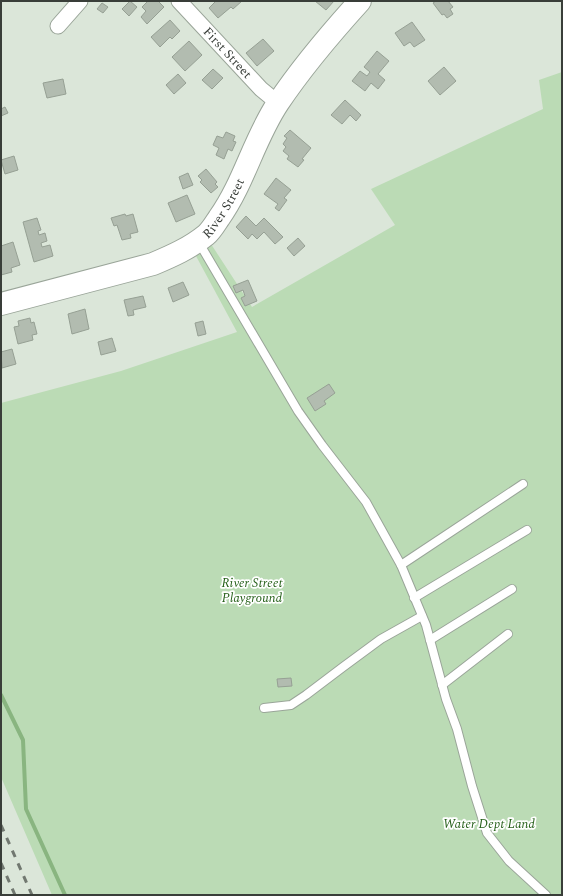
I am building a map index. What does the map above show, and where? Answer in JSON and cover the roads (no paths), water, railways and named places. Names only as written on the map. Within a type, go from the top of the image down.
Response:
[{"type":"main road","name":"River Street","points":[[1,304],[153,264],[176,254],[208,234],[230,203],[267,121],[278,102],[317,51],[360,1]]},
{"type":"street","points":[[58,26],[80,1]]},
{"type":"street","name":"First Street","points":[[179,1],[261,89],[278,102]]},
{"type":"lane","points":[[198,241],[298,411],[366,502],[401,565],[430,640],[442,685],[457,729],[472,786],[487,833],[509,861],[546,895]]},
{"type":"lane","points":[[401,565],[524,484]]},
{"type":"lane","points":[[414,598],[527,530]]},
{"type":"lane","points":[[430,640],[512,589]]},
{"type":"lane","points":[[264,708],[291,705],[380,640],[422,616]]},
{"type":"lane","points":[[442,685],[508,634]]},
{"type":"waterway","points":[[1,695],[23,740],[26,809],[65,895]]},
{"type":"railway","points":[[1,825],[32,895]]},
{"type":"railway","points":[[1,863],[15,895]]},
{"type":"park label","name":"River Street Playground","points":[[252,590]]},
{"type":"park label","name":"Water Dept Land","points":[[489,824]]}]
